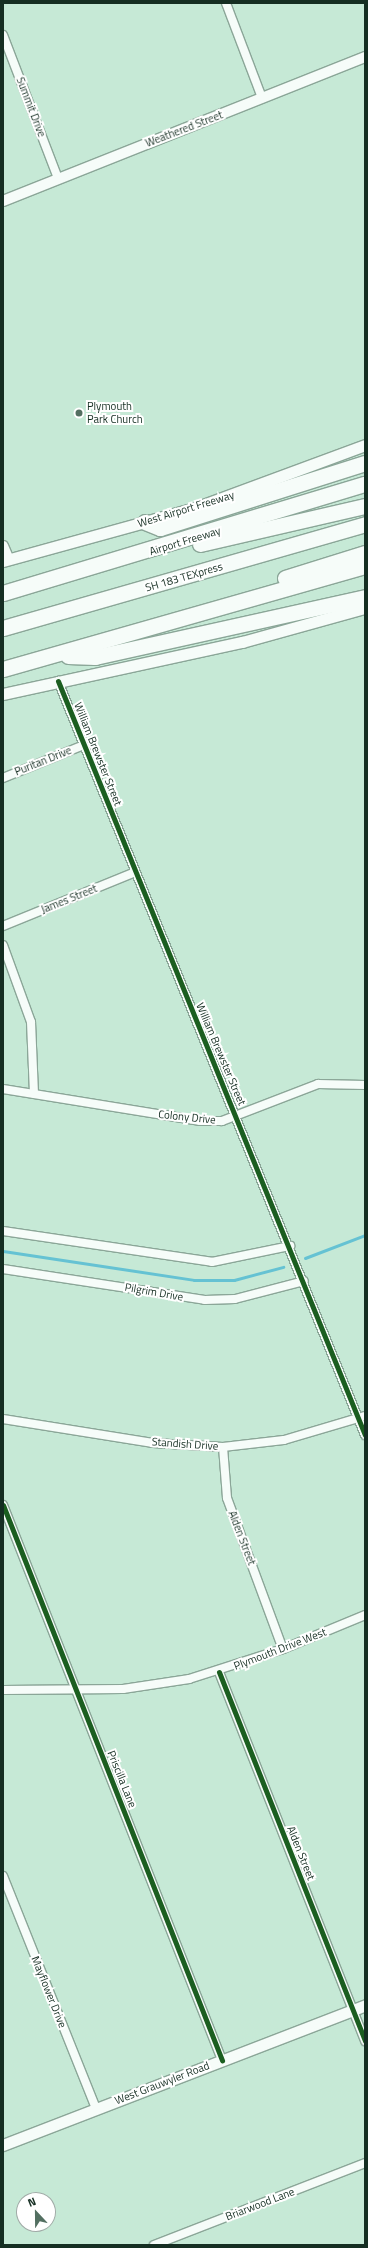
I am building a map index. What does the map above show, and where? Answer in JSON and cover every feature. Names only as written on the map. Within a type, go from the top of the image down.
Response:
[{"type":"highway","points":[[145,522],[160,528],[365,463]]},
{"type":"highway","name":"Airport Freeway","points":[[3,593],[147,552],[365,484]]},
{"type":"highway","points":[[147,552],[232,539],[365,506]]},
{"type":"highway","name":"SH 183 TEXpress","points":[[3,628],[365,524]]},
{"type":"highway","name":"SH 183 TEXpress","points":[[3,638],[365,534]]},
{"type":"highway","points":[[240,602],[283,579],[365,553]]},
{"type":"highway","points":[[3,670],[365,566]]},
{"type":"highway","points":[[55,655],[95,657],[365,597]]},
{"type":"main road","name":"West Airport Freeway","points":[[6,560],[145,522],[254,488],[365,445]]},
{"type":"main road","points":[[3,694],[242,642],[365,608]]},
{"type":"main road","name":"West Grauwyler Road","points":[[3,2145],[365,2005]]},
{"type":"street","points":[[226,3],[262,98]]},
{"type":"street","name":"Summit Drive","points":[[3,35],[58,178]]},
{"type":"street","name":"Weathered Street","points":[[3,201],[365,57]]},
{"type":"street","points":[[3,546],[6,560]]},
{"type":"street","name":"William Brewster Street","points":[[58,681],[135,872],[304,1281],[362,1417],[365,1435]]},
{"type":"street","name":"Puritan Drive","points":[[3,778],[84,745]]},
{"type":"street","name":"James Street","points":[[3,926],[135,872]]},
{"type":"street","points":[[3,945],[31,1022],[34,1094]]},
{"type":"street","name":"Colony Drive","points":[[3,1089],[200,1121],[222,1121],[318,1084],[365,1085]]},
{"type":"street","points":[[3,1231],[212,1262],[290,1246]]},
{"type":"street","name":"Pilgrim Drive","points":[[3,1269],[205,1300],[236,1299],[304,1281]]},
{"type":"street","name":"Standish Drive","points":[[3,1419],[153,1443],[223,1447],[284,1440],[362,1417]]},
{"type":"street","name":"Alden Street","points":[[223,1447],[227,1498],[283,1649]]},
{"type":"street","name":"Priscilla Lane","points":[[3,1506],[222,2060]]},
{"type":"street","name":"Plymouth Drive West","points":[[3,1690],[76,1690],[150,1686],[219,1672],[283,1649],[365,1615]]},
{"type":"street","name":"Alden Street","points":[[219,1672],[365,2041]]},
{"type":"street","name":"Mayflower Drive","points":[[3,1876],[96,2109]]},
{"type":"street","name":"Briarwood Lane","points":[[154,2245],[365,2164]]},
{"type":"waterway","points":[[305,1258],[365,1235]]},
{"type":"waterway","points":[[3,1251],[194,1280],[234,1280],[283,1267]]},
{"type":"cycle path","points":[[58,681],[365,1435]]},
{"type":"cycle path","points":[[3,1505],[222,2060]]},
{"type":"cycle path","points":[[219,1672],[365,2041]]},
{"type":"place","name":"Plymouth Park Church","points":[[79,413]]}]
